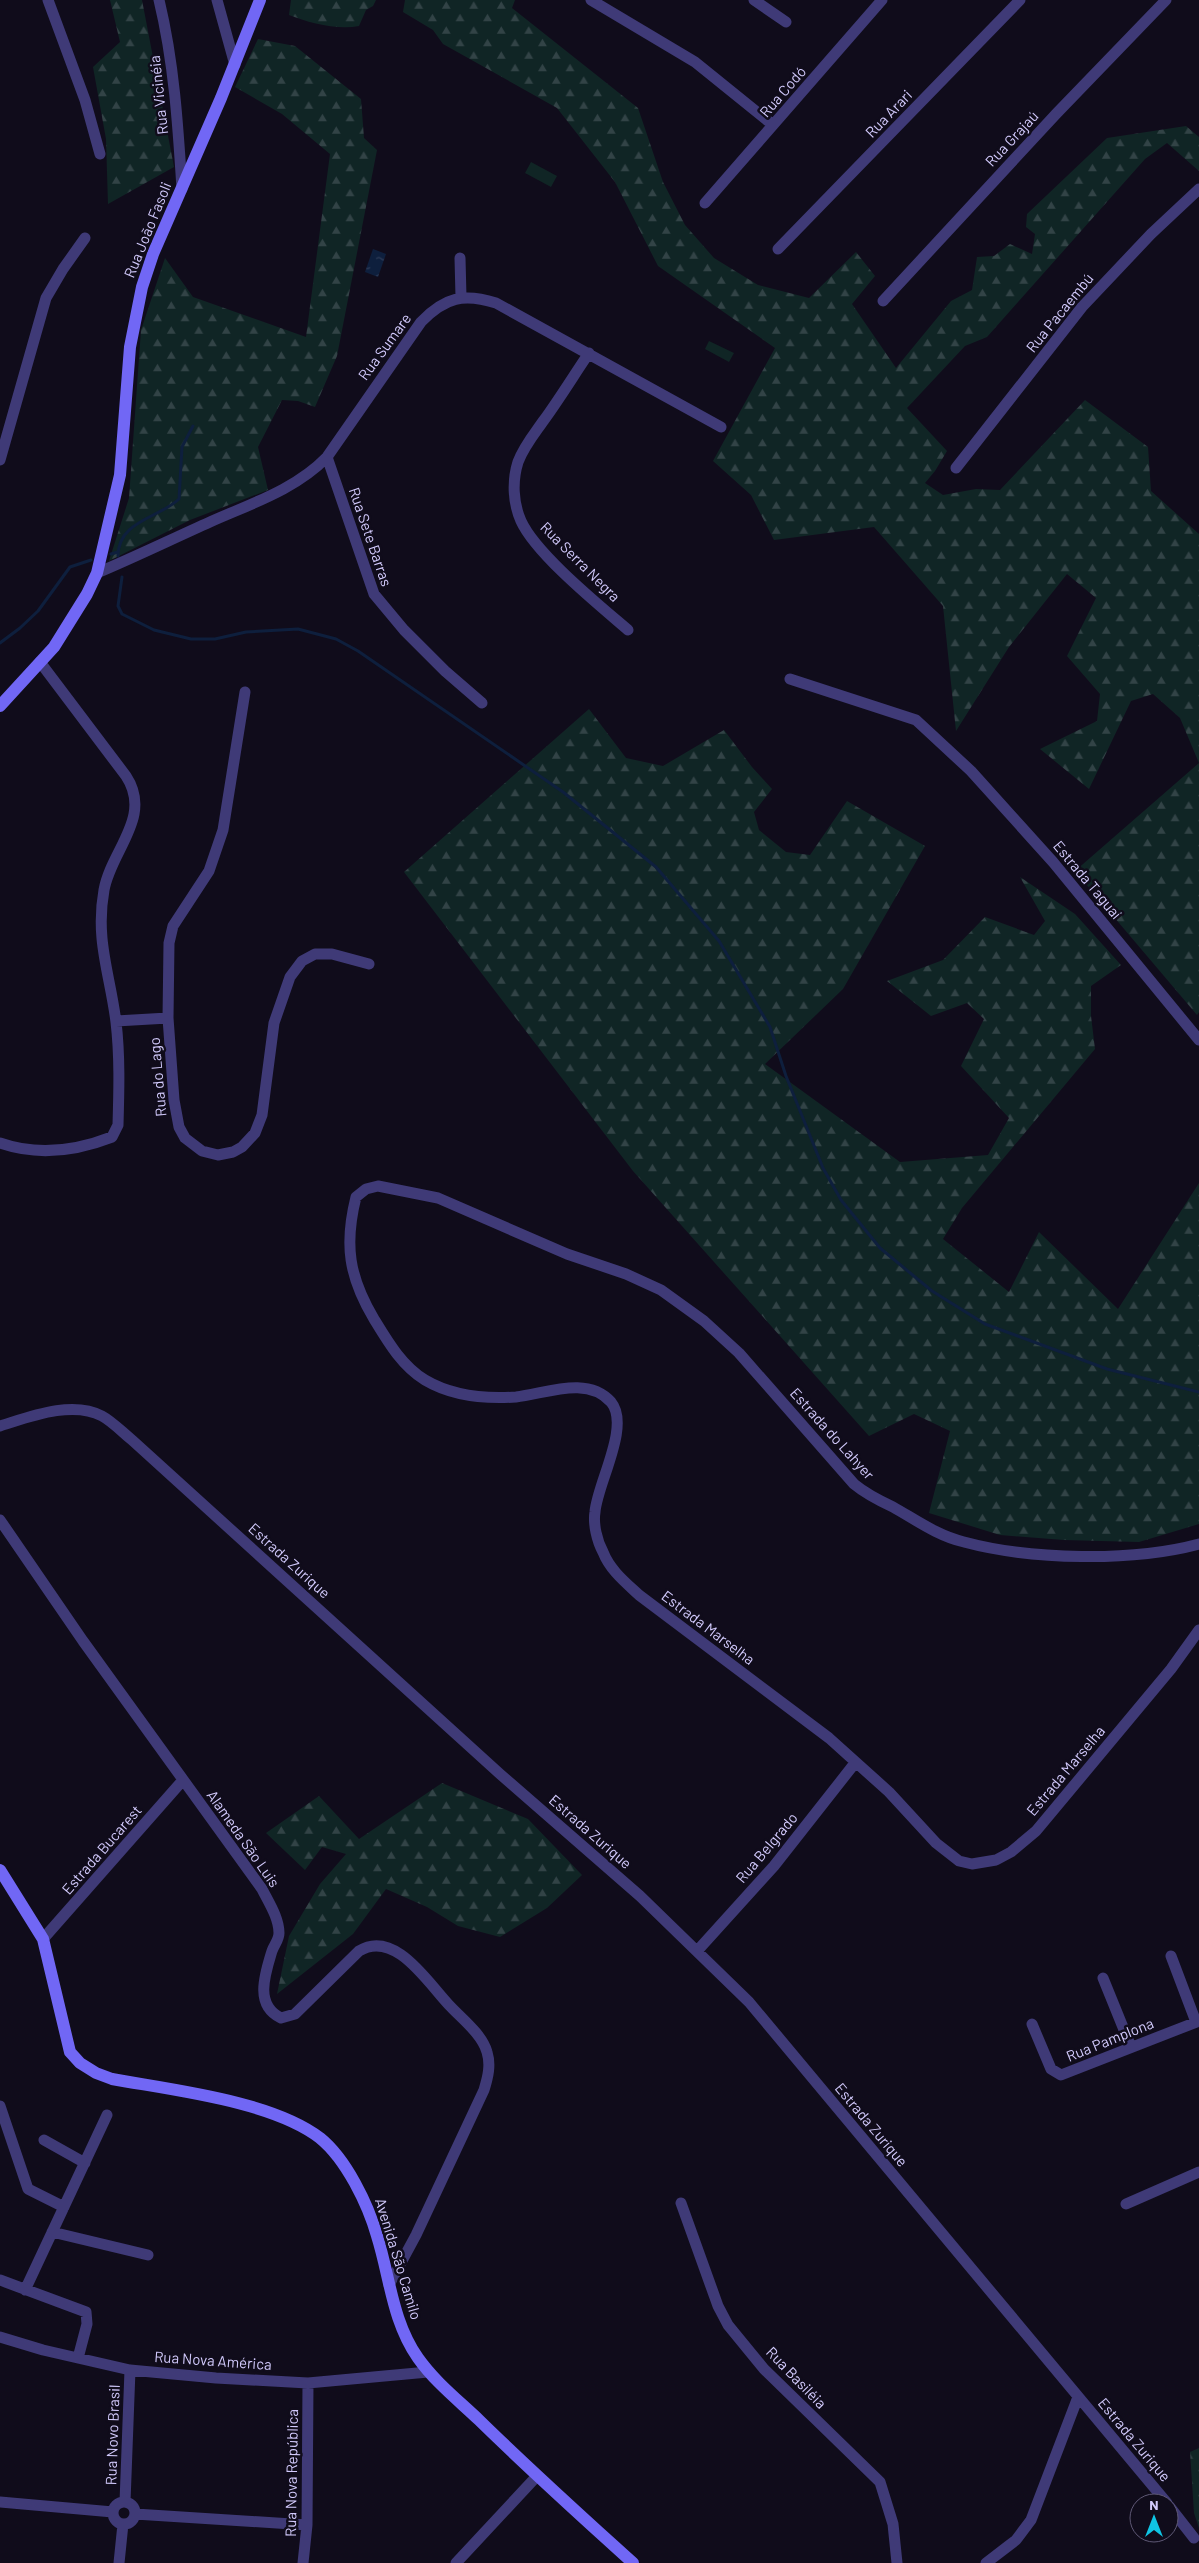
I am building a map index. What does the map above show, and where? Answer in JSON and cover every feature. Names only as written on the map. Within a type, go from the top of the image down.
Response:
[{"type":"main road","name":"Rua João Fasoli","points":[[0,706],[54,647],[76,613],[97,573],[120,475],[135,317],[153,254],[235,65],[260,0]]},
{"type":"main road","name":"Avenida São Camilo","points":[[0,1870],[43,1939],[70,2052],[80,2064],[112,2079],[237,2104],[275,2116],[306,2129],[321,2139],[333,2152],[362,2195],[380,2243],[400,2324],[412,2348],[428,2372],[537,2476],[633,2563]]},
{"type":"street","points":[[48,0],[85,100],[100,154]]},
{"type":"street","name":"Rua Vicinéia","points":[[159,0],[171,52],[175,83],[182,189]]},
{"type":"street","points":[[217,0],[235,65]]},
{"type":"street","points":[[591,0],[696,62],[773,125]]},
{"type":"street","points":[[754,0],[786,22]]},
{"type":"street","name":"Rua Codó","points":[[705,203],[882,0]]},
{"type":"street","name":"Rua Arari","points":[[778,249],[1020,0]]},
{"type":"street","name":"Rua Grajaú","points":[[883,301],[1036,135],[1166,0]]},
{"type":"street","name":"Rua Pacaembú","points":[[956,468],[1082,307],[1151,234],[1199,189]]},
{"type":"street","points":[[0,460],[46,298],[63,268],[85,238]]},
{"type":"street","points":[[460,258],[461,297]]},
{"type":"street","name":"Rua Sumare","points":[[97,573],[147,553],[207,523],[275,494],[315,469],[327,457],[422,322],[435,307],[461,297],[478,297],[496,303],[721,427]]},
{"type":"street","name":"Rua Serra Negra","points":[[589,353],[523,452],[514,476],[514,495],[522,523],[534,542],[589,596],[628,630]]},
{"type":"street","name":"Rua Sete Barras","points":[[327,457],[374,594],[404,630],[438,664],[482,703]]},
{"type":"street","points":[[0,1143],[42,1150],[75,1149],[112,1137],[118,1125],[116,1020],[100,940],[101,909],[104,887],[136,808],[135,792],[126,776],[40,662]]},
{"type":"street","name":"Estrada Taguaí","points":[[790,678],[916,720],[944,746],[1053,862],[1199,1040]]},
{"type":"street","name":"Rua do Lago","points":[[245,692],[223,830],[209,871],[173,926],[169,943],[168,1018],[175,1113],[185,1138],[202,1151],[218,1155],[233,1152],[248,1143],[262,1115],[274,1023],[290,977],[302,961],[316,954],[332,954],[369,964]]},
{"type":"street","points":[[116,1020],[168,1018]]},
{"type":"street","name":"Estrada do Lahyer","points":[[356,1197],[366,1189],[378,1186],[438,1198],[567,1254],[626,1274],[661,1290],[704,1321],[771,1388],[854,1484],[870,1497],[935,1532],[963,1542],[994,1548],[1072,1556],[1136,1555],[1199,1544]]},
{"type":"street","name":"Estrada Marselha","points":[[356,1197],[349,1241],[354,1281],[395,1353],[424,1380],[452,1393],[515,1397],[569,1387],[585,1389],[601,1395],[611,1403],[616,1422],[615,1438],[594,1513],[597,1534],[603,1553],[616,1574],[639,1595],[802,1717],[889,1792],[936,1843],[950,1855],[972,1864],[996,1860],[1011,1852],[1036,1831],[1171,1669],[1199,1630]]},
{"type":"street","name":"Estrada Zurique","points":[[0,1426],[31,1416],[61,1411],[88,1411],[102,1416],[132,1440],[698,1950],[749,2002],[1159,2493]]},
{"type":"street","name":"Alameda São Luis","points":[[0,1520],[262,1889],[274,1914],[278,1937],[266,1972],[263,1995],[276,2015],[286,2018],[302,2009],[319,1988],[348,1959],[364,1948],[375,1946],[395,1951],[412,1963],[474,2032],[487,2051],[488,2076],[484,2090],[416,2234],[389,2285]]},
{"type":"street","name":"Rua Belgrado","points":[[698,1950],[774,1866],[856,1764]]},
{"type":"street","name":"Estrada Bucarest","points":[[43,1939],[183,1780]]},
{"type":"street","points":[[1170,1956],[1198,2021]]},
{"type":"street","points":[[1103,1978],[1131,2047]]},
{"type":"street","name":"Rua Pamplona","points":[[1032,2024],[1051,2069],[1061,2076],[1198,2021]]},
{"type":"street","points":[[0,2106],[28,2189],[64,2207]]},
{"type":"street","points":[[25,2290],[107,2115]]},
{"type":"street","points":[[44,2140],[85,2163]]},
{"type":"street","points":[[1126,2204],[1199,2172]]},
{"type":"street","name":"Rua Basiléia","points":[[682,2203],[718,2306],[728,2325],[764,2369],[880,2482],[890,2507],[897,2563]]},
{"type":"street","points":[[52,2232],[148,2255]]},
{"type":"street","points":[[0,2280],[86,2312],[87,2324],[78,2358]]},
{"type":"street","name":"Rua Nova América","points":[[0,2337],[130,2370],[308,2383],[428,2372]]},
{"type":"street","name":"Rua Novo Brasil","points":[[125,2502],[130,2370]]},
{"type":"street","name":"Rua Nova República","points":[[303,2563],[307,2525],[308,2383]]},
{"type":"street","name":"Estrada Zurique","points":[[986,2563],[1016,2540],[1031,2520],[1078,2397]]},
{"type":"street","points":[[456,2563],[537,2476]]},
{"type":"street","points":[[0,2502],[113,2512]]},
{"type":"street","points":[[125,2502],[132,2504],[135,2514],[131,2522],[123,2524],[116,2520],[113,2512],[117,2504],[125,2502]]},
{"type":"street","points":[[135,2514],[307,2525]]},
{"type":"street","name":"Estrada Zurique","points":[[1179,2518],[1194,2538]]},
{"type":"street","points":[[119,2563],[123,2524]]},
{"type":"green space","points":[[110,0],[142,0],[174,167],[108,204],[106,139],[93,67],[120,42]]},
{"type":"green space","points":[[291,0],[376,0],[373,6],[366,10],[359,26],[342,27],[305,21],[289,15]]},
{"type":"green space","points":[[405,0],[515,0],[512,8],[638,108],[663,182],[685,225],[714,258],[758,285],[809,298],[856,252],[875,276],[852,304],[896,368],[951,301],[972,290],[977,257],[994,256],[1010,244],[1032,254],[1035,234],[1026,227],[1027,214],[1107,138],[1186,126],[1199,137],[1199,171],[1167,143],[1145,159],[987,337],[965,346],[907,408],[947,451],[925,483],[943,495],[976,489],[1000,490],[1085,400],[1148,447],[1151,491],[1199,534],[1199,763],[1180,718],[1153,694],[1131,701],[1089,789],[1040,749],[1097,721],[1100,694],[1067,656],[1096,598],[1067,574],[1009,647],[956,731],[943,606],[874,527],[774,540],[751,495],[713,461],[775,348],[658,266],[615,182],[557,108],[443,44],[433,30],[403,12]]},
{"type":"green space","points":[[258,39],[295,46],[361,99],[364,138],[377,150],[337,356],[315,407],[298,401],[282,400],[258,447],[268,490],[190,520],[109,561],[129,498],[141,330],[165,258],[193,297],[306,337],[330,154],[282,114],[235,87]]},
{"type":"green space","points":[[531,162],[557,176],[551,187],[525,173]]},
{"type":"green space","points":[[709,341],[734,353],[729,362],[705,349]]},
{"type":"green space","points":[[589,709],[626,758],[663,766],[724,730],[752,767],[772,789],[754,812],[759,830],[786,852],[810,855],[847,801],[925,846],[843,989],[765,1064],[900,1162],[988,1155],[1009,1118],[961,1066],[984,1019],[967,1003],[931,1016],[887,981],[943,960],[985,917],[1034,935],[1045,921],[1020,877],[1075,914],[1121,965],[1091,986],[1091,1016],[1095,1049],[962,1208],[943,1239],[1009,1292],[1039,1232],[1118,1309],[1199,1183],[1199,1524],[1139,1542],[1064,1540],[1000,1535],[929,1513],[950,1431],[914,1414],[869,1436],[633,1171],[404,872]]},
{"type":"green space","points":[[1199,763],[1199,1012],[1197,1015],[1075,871]]},
{"type":"green space","points":[[442,1783],[528,1819],[582,1875],[547,1908],[500,1937],[458,1926],[427,1907],[386,1889],[353,1934],[277,1994],[289,1936],[320,1884],[346,1854],[322,1847],[305,1870],[266,1833],[319,1796],[359,1839]]},
{"type":"green space","points":[[1199,2448],[1199,2528],[1194,2513],[1190,2452]]},
{"type":"water","points":[[373,249],[386,254],[378,277],[365,272]]},
{"type":"waterway","points":[[118,556],[120,544],[132,528],[179,499],[182,447],[193,426]]},
{"type":"waterway","points":[[111,554],[118,552]]},
{"type":"waterway","points":[[0,643],[38,611],[70,567],[91,560]]},
{"type":"waterway","points":[[122,577],[118,606],[122,614],[154,630],[191,639],[215,639],[246,632],[298,629],[336,639],[358,651],[563,792],[656,867],[719,941],[770,1027],[786,1076],[823,1168],[841,1200],[880,1248],[932,1291],[985,1324],[1107,1369],[1199,1392]]}]
